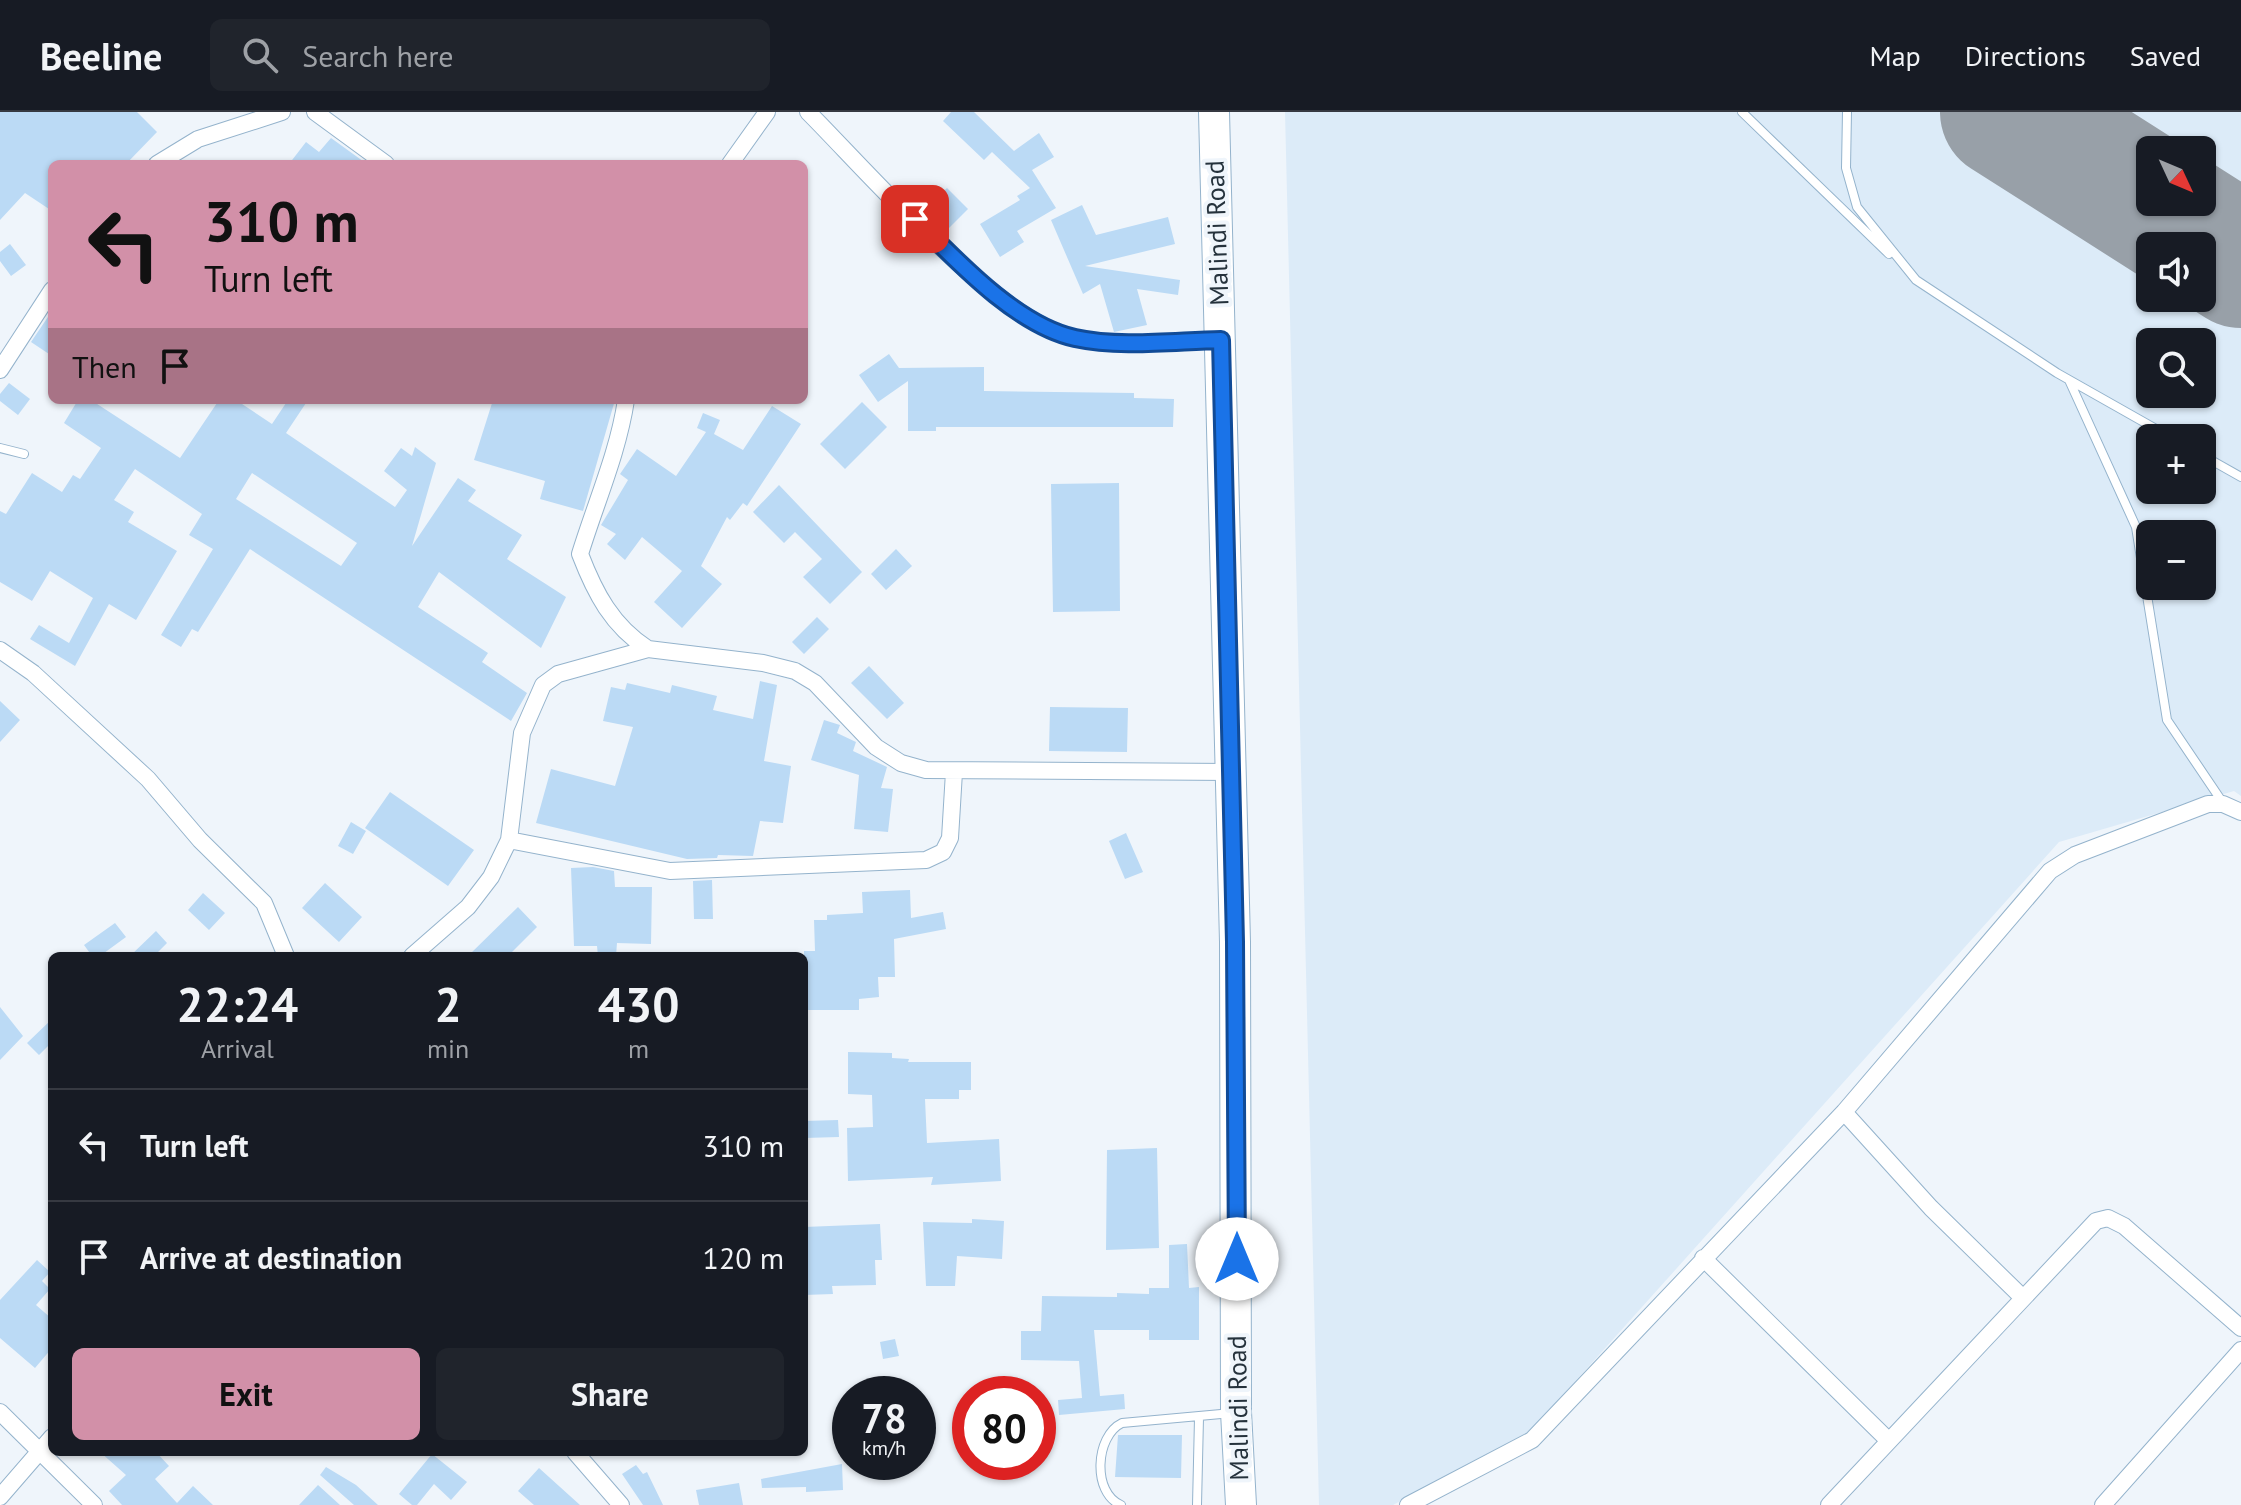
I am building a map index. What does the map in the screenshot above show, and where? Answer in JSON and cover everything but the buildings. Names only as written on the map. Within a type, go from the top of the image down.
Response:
[{"type":"highway","name":"Malindi Road","points":[[1214,112],[1237,1044],[1236,1412],[1241,1505]]},
{"type":"street","points":[[164,160],[198,139],[282,112]]},
{"type":"street","points":[[315,112],[381,160]]},
{"type":"street","points":[[733,160],[767,112]]},
{"type":"street","points":[[808,112],[979,282],[1027,316],[1072,338],[1111,343],[1221,340]]},
{"type":"street","points":[[0,370],[48,296]]},
{"type":"street","points":[[625,404],[619,446],[598,494],[580,554],[607,612],[630,638],[648,649]]},
{"type":"street","points":[[417,952],[468,907],[491,877],[509,840],[522,733],[543,685],[558,674],[583,665],[648,649],[763,663],[795,671],[815,683],[876,747],[901,763],[926,770],[1231,772]]},
{"type":"street","points":[[0,650],[45,684],[148,779],[200,840],[264,903],[284,952]]},
{"type":"street","points":[[509,840],[670,871],[926,860],[943,852],[950,838],[954,772]]},
{"type":"street","points":[[1408,1505],[1532,1440],[1844,1112],[2050,871],[2075,855],[2208,804],[2223,804],[2241,812]]},
{"type":"street","points":[[1844,1112],[1931,1208],[2022,1297]]},
{"type":"street","points":[[1829,1505],[2096,1221],[2108,1218],[2124,1226],[2241,1328]]},
{"type":"street","points":[[1703,1258],[1889,1441]]},
{"type":"street","points":[[2103,1505],[2241,1350]]},
{"type":"street","points":[[0,1412],[94,1505]]},
{"type":"street","points":[[0,1497],[48,1441]]},
{"type":"street","points":[[578,1456],[621,1505]]},
{"type":"lane","points":[[1742,112],[1916,280],[2069,380],[2147,424]]},
{"type":"lane","points":[[1847,112],[1846,168],[1857,207],[1916,280]]},
{"type":"lane","points":[[2069,380],[2136,527],[2167,720],[2223,804]]},
{"type":"lane","points":[[0,448],[24,454]]},
{"type":"lane","points":[[2216,463],[2241,477]]},
{"type":"lane","points":[[1121,1505],[1111,1501],[1104,1491],[1104,1440],[1112,1428],[1122,1423],[1199,1418],[1236,1412]]},
{"type":"lane","points":[[1197,1505],[1199,1418]]},
{"type":"shaded area","points":[[1285,112],[2241,112],[2241,796],[2234,791],[2059,842],[1529,1433],[1393,1505],[1319,1505]]},
{"type":"runway","points":[[2007,112],[2241,261]]},
{"type":"route","points":[[915,219],[979,282],[1027,316],[1072,338],[1111,343],[1221,340],[1237,1044],[1237,1259]]}]
